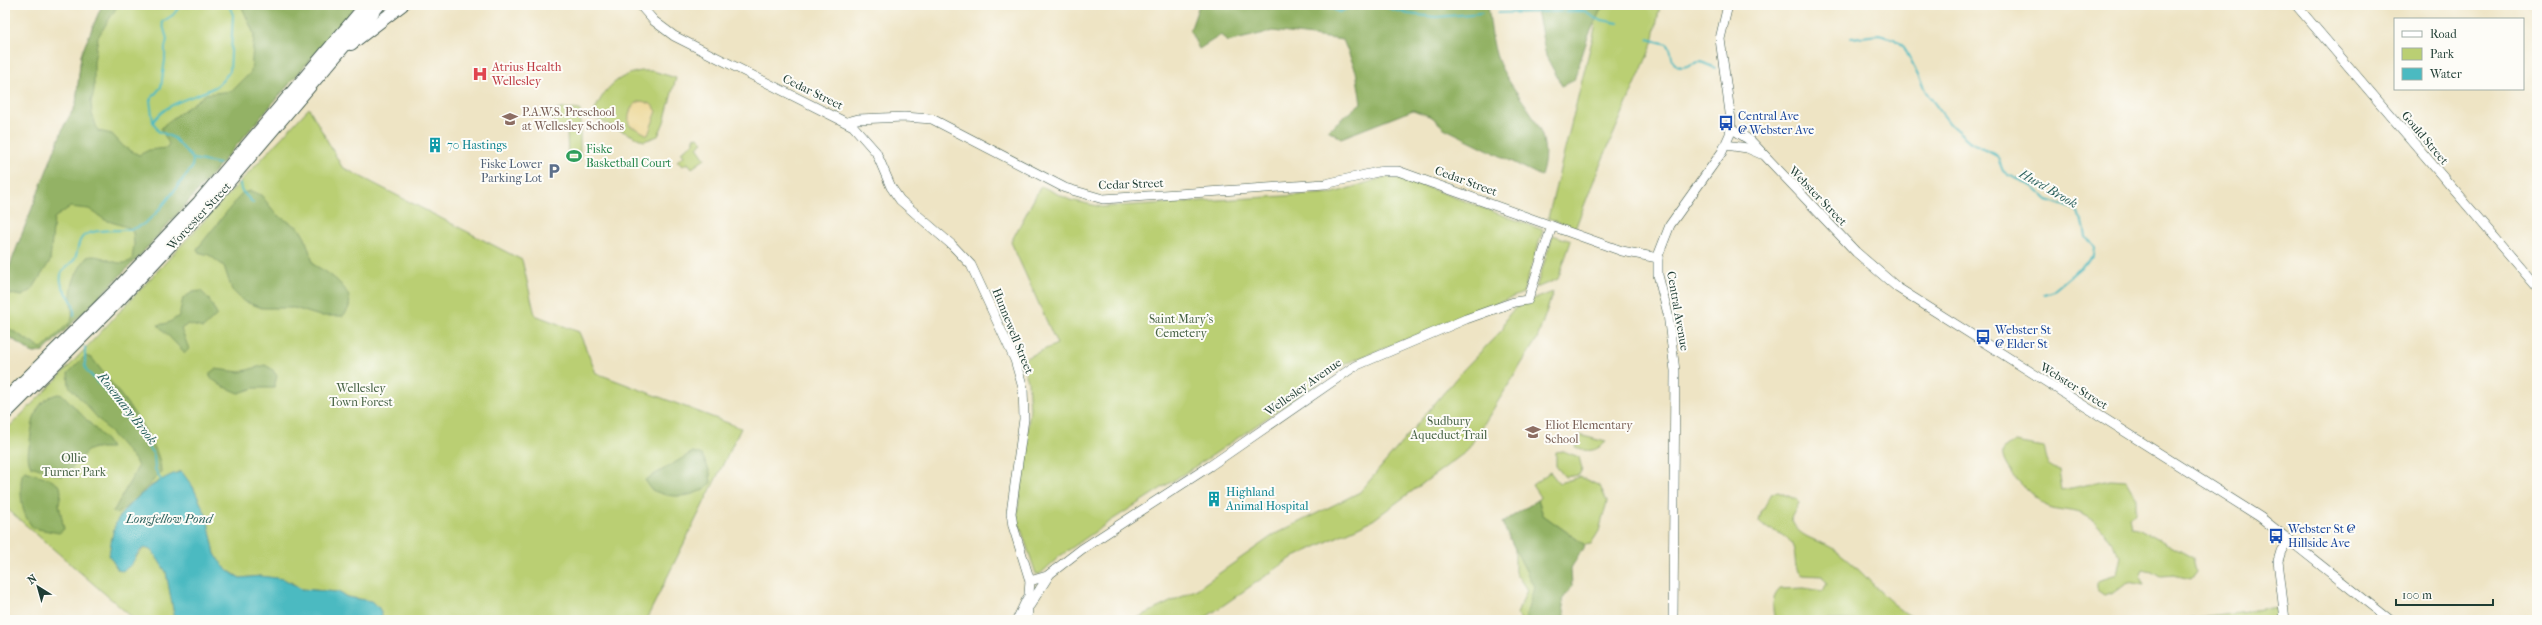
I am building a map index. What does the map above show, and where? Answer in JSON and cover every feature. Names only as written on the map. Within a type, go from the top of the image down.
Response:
[{"type":"highway","name":"Worcester Street","points":[[5,400],[116,290],[199,202],[366,5]]},
{"type":"highway","name":"Worcester Street","points":[[5,414],[164,254],[231,180],[379,5]]},
{"type":"highway","points":[[334,57],[386,20],[402,5]]},
{"type":"street","name":"Cedar Street","points":[[640,5],[654,21],[674,36],[847,122],[857,119],[904,116],[932,119],[1065,188],[1098,199],[1113,200],[1325,184],[1378,172],[1394,171],[1418,177],[1627,253],[1658,258]]},
{"type":"street","name":"Central Avenue","points":[[1673,620],[1675,371],[1668,314],[1658,275],[1658,258],[1661,244],[1670,225],[1726,145],[1731,128],[1720,39],[1728,5]]},
{"type":"street","name":"Gould Street","points":[[2296,5],[2537,287]]},
{"type":"street","name":"Hunnewell Street","points":[[847,122],[872,146],[891,187],[900,200],[952,245],[971,265],[1017,365],[1022,384],[1025,409],[1012,516],[1030,581],[1031,592],[1027,620]]},
{"type":"street","name":"Webster Street","points":[[1731,128],[1749,138],[1762,155],[1862,258],[1898,288],[2238,503],[2290,539],[2390,620]]},
{"type":"street","name":"Webster Street","points":[[1726,145],[1747,148],[1762,155]]},
{"type":"street","name":"Wellesley Avenue","points":[[1049,575],[1111,530],[1210,466],[1361,363],[1466,319],[1528,300],[1552,226]]},
{"type":"street","points":[[2285,620],[2278,562],[2280,552],[2290,539]]},
{"type":"street","points":[[1030,581],[1049,575]]},
{"type":"street","points":[[1029,606],[1049,575]]},
{"type":"street","points":[[1017,620],[1031,592]]},
{"type":"green space","points":[[102,5],[357,5],[188,202],[134,262],[43,352],[33,353],[5,334],[5,279],[64,126],[76,105],[81,55]]},
{"type":"green space","points":[[102,5],[118,5],[98,37],[94,62],[94,91],[91,102],[92,114],[98,131],[112,134],[124,147],[139,155],[149,150],[166,148],[169,144],[161,129],[165,124],[206,94],[232,91],[251,72],[254,34],[241,5],[357,5],[188,202],[134,262],[43,352],[33,353],[5,334],[5,326],[40,348],[44,347],[71,321],[71,296],[73,284],[77,273],[87,257],[99,257],[120,263],[126,263],[132,260],[134,244],[133,233],[130,228],[105,220],[89,209],[70,207],[54,218],[50,261],[32,290],[22,296],[5,293],[5,279],[17,247],[64,126],[76,105],[81,55]]},
{"type":"green space","points":[[1199,5],[1488,5],[1492,39],[1499,64],[1528,108],[1541,132],[1544,146],[1544,160],[1541,176],[1444,128],[1432,117],[1413,110],[1341,138],[1328,130],[1361,103],[1356,71],[1343,40],[1273,31],[1227,42],[1221,35],[1199,49],[1190,31]]},
{"type":"green space","points":[[1536,5],[1603,5],[1588,37],[1574,80],[1562,86],[1546,56]]},
{"type":"green space","points":[[1603,5],[1660,5],[1653,43],[1598,170],[1575,229],[1548,218],[1596,24],[1591,27]]},
{"type":"green space","points":[[641,71],[653,71],[676,78],[664,122],[658,136],[644,141],[592,117],[600,100],[610,86],[623,77]]},
{"type":"green space","name":"Wellesley Town Forest","points":[[309,108],[342,167],[522,260],[535,315],[579,332],[596,373],[741,428],[646,620],[384,620],[379,608],[371,601],[347,597],[338,592],[301,589],[291,582],[261,576],[240,578],[223,567],[215,554],[207,517],[193,487],[180,471],[152,485],[124,512],[115,528],[109,555],[118,570],[137,556],[144,548],[152,550],[166,571],[175,620],[135,620],[5,507],[5,431],[58,378]]},
{"type":"green space","points":[[564,108],[580,110],[580,161],[568,161],[567,130],[555,129],[555,123],[550,117],[554,111]]},
{"type":"green space","points":[[698,137],[703,142],[697,147],[705,159],[692,168],[688,163],[682,166],[677,161],[684,156],[681,152],[694,143],[694,138]]},
{"type":"green space","name":"Saint Mary's Cemetery","points":[[1388,176],[1410,181],[1543,230],[1523,293],[1347,363],[1213,455],[1112,520],[1060,556],[1040,574],[1036,574],[1017,517],[1030,409],[1028,381],[1021,360],[1057,344],[1011,242],[1041,186],[1070,200],[1102,207],[1334,193]]},
{"type":"green space","points":[[251,191],[261,195],[277,215],[299,228],[305,238],[314,265],[336,279],[342,286],[350,301],[343,316],[320,316],[294,308],[262,308],[243,301],[232,290],[224,266],[209,255],[198,252],[197,250],[201,244],[242,193]]},
{"type":"green space","points":[[1553,235],[1571,241],[1558,279],[1536,288]]},
{"type":"green space","points":[[201,291],[209,299],[217,315],[203,328],[188,324],[181,329],[189,349],[185,353],[158,325],[168,323],[179,316],[183,298],[193,292]]},
{"type":"green space","name":"Sudbury Aqueduct Trail","points":[[1553,292],[1537,339],[1467,451],[1373,520],[1290,559],[1202,620],[1133,620],[1197,589],[1275,534],[1360,492],[1463,370],[1503,329],[1505,321],[1515,308]]},
{"type":"green space","points":[[85,356],[92,358],[134,413],[145,429],[159,459],[161,472],[134,501],[117,514],[113,512],[138,467],[135,460],[69,386],[68,373]]},
{"type":"green space","points":[[265,365],[272,369],[277,376],[274,388],[254,388],[239,393],[220,385],[210,377],[210,373],[215,369],[240,372]]},
{"type":"green space","name":"Ollie Turner Park","points":[[58,394],[63,395],[107,441],[111,448],[94,448],[87,451],[66,474],[61,476],[31,466],[28,457],[32,426],[36,412],[44,401]]},
{"type":"green space","points":[[1579,435],[1606,442],[1598,448],[1591,450],[1575,448]]},
{"type":"green space","points":[[2015,442],[2043,447],[2049,465],[2054,469],[2059,470],[2062,490],[2110,480],[2126,481],[2136,498],[2136,513],[2130,518],[2132,527],[2138,528],[2193,558],[2196,571],[2190,579],[2174,575],[2160,576],[2152,571],[2143,569],[2140,577],[2144,585],[2128,582],[2114,593],[2104,596],[2097,591],[2097,581],[2117,575],[2121,556],[2093,520],[2078,512],[2047,506],[2034,497],[2017,480],[2005,462],[2003,454],[2005,448]]},
{"type":"green space","points":[[1563,451],[1579,457],[1582,469],[1579,475],[1565,477],[1556,466],[1556,452]]},
{"type":"green space","points":[[693,452],[702,455],[710,472],[711,483],[698,492],[683,496],[667,495],[652,490],[645,480]]},
{"type":"green space","points":[[25,471],[48,478],[60,486],[61,492],[59,504],[64,529],[59,533],[33,528],[26,517],[22,501],[21,482],[22,474]]},
{"type":"green space","points":[[1550,472],[1559,483],[1580,477],[1600,486],[1607,502],[1599,531],[1591,544],[1585,545],[1543,515],[1538,500],[1540,497],[1532,485]]},
{"type":"green space","points":[[1778,492],[1798,500],[1799,503],[1791,518],[1798,530],[1808,537],[1832,548],[1843,556],[1882,594],[1904,612],[1917,620],[1775,620],[1773,603],[1777,592],[1780,589],[1804,588],[1823,591],[1827,583],[1822,576],[1802,575],[1798,572],[1794,550],[1787,537],[1763,526],[1759,522],[1761,513],[1772,493]]},
{"type":"green space","points":[[1538,500],[1543,515],[1585,545],[1571,568],[1572,587],[1562,600],[1566,620],[1525,620],[1534,587],[1502,523]]},
{"type":"green space","points":[[1515,548],[1536,566],[1541,620],[1521,620],[1517,614],[1527,590],[1515,572]]},
{"type":"green space","points":[[2278,607],[2280,620],[2183,620],[2184,619]]},
{"type":"sand","points":[[642,101],[651,104],[657,111],[648,135],[629,125],[629,117],[632,107],[638,102]]},
{"type":"water","name":"Longfellow Pond","points":[[182,472],[193,487],[207,517],[215,554],[223,566],[233,574],[240,578],[261,576],[284,579],[301,589],[338,592],[347,597],[371,601],[379,608],[384,620],[175,620],[166,572],[152,550],[144,548],[141,550],[133,562],[122,571],[118,570],[109,555],[114,528],[118,519],[129,505],[156,483],[174,474]]},
{"type":"waterway","name":"Rosemary Brook","points":[[74,316],[72,303],[62,286],[61,275],[64,268],[74,260],[81,239],[92,232],[135,228],[142,225],[163,206],[192,168],[193,159],[174,138],[158,131],[153,122],[150,100],[161,87],[167,39],[162,22],[173,15],[181,5]]},
{"type":"waterway","name":"Rosemary Brook","points":[[153,122],[166,109],[173,105],[217,86],[230,71],[233,15],[229,5]]},
{"type":"waterway","name":"Hurd Brook","points":[[1301,5],[1305,8],[1319,5]]},
{"type":"waterway","name":"Hurd Brook","points":[[1326,5],[1339,12],[1356,5]]},
{"type":"waterway","name":"Hurd Brook","points":[[1367,5],[1378,5]]},
{"type":"waterway","name":"Hurd Brook","points":[[1379,5],[1408,14],[1436,17],[1482,13]]},
{"type":"waterway","name":"Hurd Brook","points":[[1497,13],[1585,11],[1596,19],[1618,23]]},
{"type":"waterway","name":"Hurd Brook","points":[[1851,38],[1879,35],[1894,39],[1904,47],[1926,92],[1950,124],[1969,141],[1997,156],[2003,171],[2008,175],[2032,185],[2048,200],[2076,211],[2083,222],[2086,236],[2095,248],[2094,256],[2053,291],[2044,294]]},
{"type":"waterway","name":"Hurd Brook","points":[[1648,39],[1667,44],[1669,46],[1673,62],[1678,66],[1684,67],[1700,62],[1715,68]]},
{"type":"waterway","points":[[193,159],[219,164]]},
{"type":"waterway","points":[[240,183],[241,190],[253,203]]},
{"type":"waterway","name":"Rosemary Brook","points":[[85,347],[85,366],[87,371],[106,391],[154,455],[155,469],[161,480]]},
{"type":"place","name":"Atrius Health Wellesley","points":[[480,74]]},
{"type":"place","name":"P.A.W.S. Preschool at Wellesley Schools","points":[[510,119]]},
{"type":"place","name":"Central Ave @ Webster Ave","points":[[1726,123]]},
{"type":"place","name":"70 Hastings","points":[[435,145]]},
{"type":"place","name":"Fiske Basketball Court","points":[[574,156]]},
{"type":"place","name":"Fiske Lower Parking Lot","points":[[554,171]]},
{"type":"place","name":"Webster St @ Elder St","points":[[1983,337]]},
{"type":"place","name":"Eliot Elementary School","points":[[1533,432]]},
{"type":"place","name":"Highland Animal Hospital","points":[[1214,499]]},
{"type":"place","name":"Webster St @ Hillside Ave","points":[[2276,536]]}]
